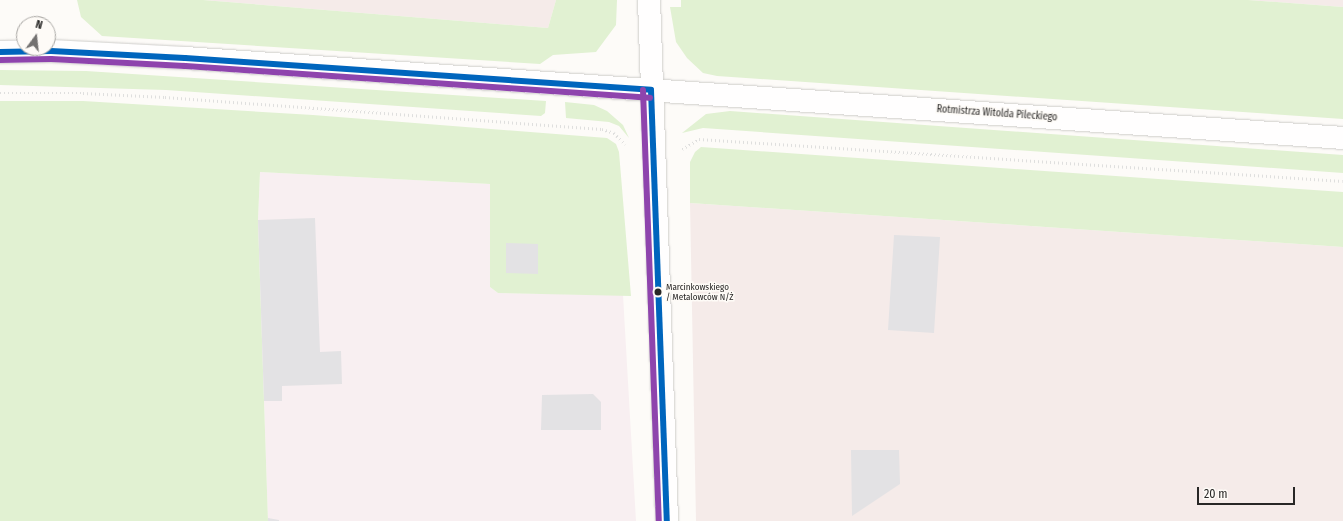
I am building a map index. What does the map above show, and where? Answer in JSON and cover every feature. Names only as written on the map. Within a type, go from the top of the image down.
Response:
[{"type":"street","points":[[649,0],[667,521]]},
{"type":"street","name":"Rotmistrza Witolda Pileckiego","points":[[0,52],[51,51],[185,58],[1343,138]]},
{"type":"path","points":[[0,93],[83,93],[602,129],[622,139],[628,152]]},
{"type":"path","points":[[681,154],[682,150],[699,139],[1343,181]]},
{"type":"shaded area","points":[[203,0],[556,0],[548,28]]},
{"type":"shaded area","points":[[1248,0],[1343,0],[1343,7]]},
{"type":"shaded area","points":[[260,172],[490,184],[490,287],[498,293],[623,295],[636,521],[268,521],[258,220]]},
{"type":"shaded area","points":[[690,203],[1343,247],[1343,521],[696,521]]},
{"type":"green space","points":[[77,0],[203,0],[548,28],[556,0],[617,0],[616,25],[596,52],[553,55],[540,64],[102,36],[81,17]]},
{"type":"green space","points":[[681,0],[1248,0],[1343,7],[1343,119],[717,76],[703,73],[687,58],[676,42],[670,7],[681,7]]},
{"type":"green space","points":[[0,70],[86,71],[546,101],[545,113],[541,116],[166,90],[0,85]]},
{"type":"green space","points":[[0,101],[83,101],[313,115],[607,138],[616,144],[619,152],[631,296],[498,293],[490,287],[490,184],[260,172],[258,220],[268,521],[0,521]]},
{"type":"green space","points":[[565,102],[594,105],[607,111],[623,125],[629,138],[619,126],[609,122],[566,118]]},
{"type":"green space","points":[[730,111],[1343,155],[1343,173],[703,128],[682,133],[706,114]]},
{"type":"green space","points":[[701,147],[1343,192],[1343,247],[690,203],[690,162],[695,152]]},
{"type":"building","points":[[315,218],[320,352],[341,351],[342,384],[282,386],[282,401],[264,401],[258,220]]},
{"type":"building","points":[[894,235],[940,237],[934,333],[888,330]]},
{"type":"building","points":[[506,243],[538,244],[538,274],[506,273]]},
{"type":"building","points":[[593,394],[601,402],[601,430],[541,430],[542,395]]},
{"type":"building","points":[[851,450],[899,450],[900,484],[852,516]]},
{"type":"building","points":[[268,518],[279,520],[279,521],[268,521]]},
{"type":"transit line","points":[[0,52],[51,51],[185,58],[651,90]]},
{"type":"transit line","points":[[0,60],[51,59],[185,66],[650,98]]},
{"type":"transit line","points":[[643,90],[659,521]]},
{"type":"transit line","points":[[651,90],[667,521]]},
{"type":"place","name":"Marcinkowskiego / Metalowców N/Ż","points":[[658,292]]}]
